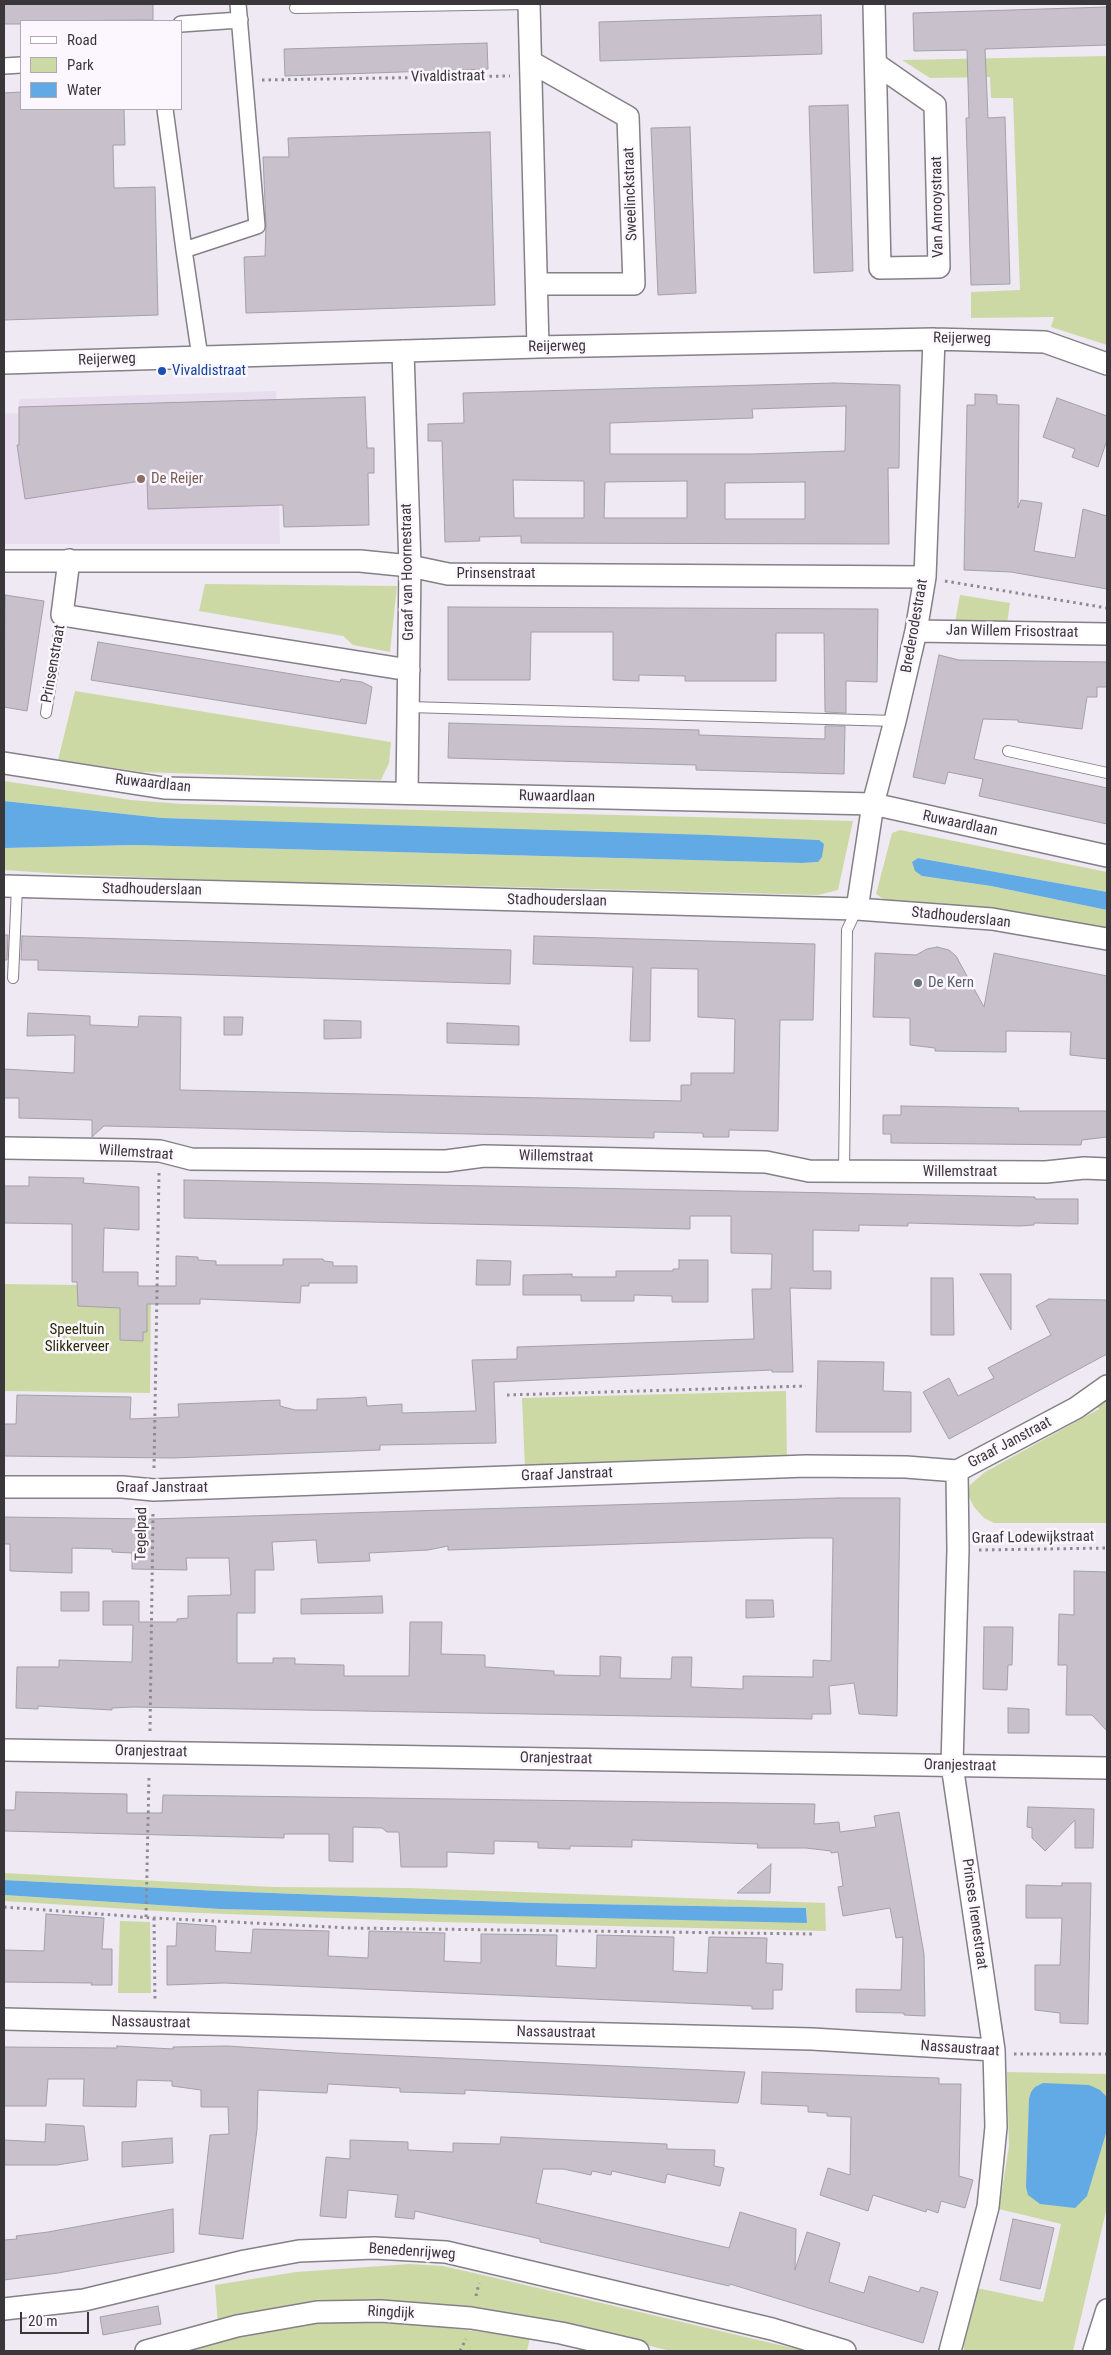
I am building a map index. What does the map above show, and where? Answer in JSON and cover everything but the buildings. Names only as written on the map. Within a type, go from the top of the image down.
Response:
[{"type":"street","points":[[184,250],[257,226],[238,4]]},
{"type":"street","points":[[529,4],[538,347]]},
{"type":"street","name":"Van Anrooystraat","points":[[874,4],[880,268],[939,266],[935,105],[876,64]]},
{"type":"street","points":[[182,24],[240,20]]},
{"type":"street","points":[[4,66],[20,65]]},
{"type":"street","name":"Sweelinckstraat","points":[[531,69],[628,117],[634,284],[537,284]]},
{"type":"street","points":[[165,110],[200,357]]},
{"type":"street","name":"Reijerweg","points":[[4,363],[538,347],[934,338],[1045,342],[1107,364]]},
{"type":"street","name":"Brederodestraat","points":[[857,909],[873,804],[896,721],[916,631],[925,577],[934,338]]},
{"type":"street","name":"Graaf van Hoornestraat","points":[[403,351],[410,566],[407,793]]},
{"type":"street","name":"Prinsenstraat","points":[[4,560],[360,561],[410,566],[448,574],[925,577]]},
{"type":"street","name":"Prinsenstraat","points":[[69,560],[62,615],[409,670]]},
{"type":"street","name":"Jan Willem Frisostraat","points":[[916,631],[1107,634]]},
{"type":"street","name":"Ruwaardlaan","points":[[4,763],[164,788],[873,804],[1107,856]]},
{"type":"street","name":"Stadhouderslaan","points":[[10,887],[857,909],[992,919],[1107,939]]},
{"type":"street","name":"Willemstraat","points":[[4,1148],[160,1152],[191,1158],[446,1161],[484,1156],[766,1162],[809,1171],[1046,1172],[1084,1168],[1107,1169]]},
{"type":"street","name":"Graaf Janstraat","points":[[4,1487],[154,1490],[806,1466],[906,1467],[957,1471],[1076,1408],[1107,1386]]},
{"type":"street","name":"Prinses Irenestraat","points":[[950,2351],[988,2207],[996,2127],[994,2050],[952,1765],[958,1550],[957,1471]]},
{"type":"street","name":"Oranjestraat","points":[[4,1750],[1107,1768]]},
{"type":"street","name":"Nassaustraat","points":[[4,2019],[812,2040],[994,2050]]},
{"type":"street","name":"Benedenrijweg","points":[[4,2310],[84,2300],[245,2261],[299,2251],[383,2249],[446,2252],[772,2330],[845,2351]]},
{"type":"street","points":[[1094,2351],[1107,2310]]},
{"type":"street","name":"Ringdijk","points":[[146,2351],[238,2326],[317,2312],[381,2311],[471,2318],[561,2333],[638,2351]]},
{"type":"lane","points":[[294,8],[529,4]]},
{"type":"lane","name":"Prinsenstraat","points":[[46,713],[62,615]]},
{"type":"lane","points":[[409,707],[896,721]]},
{"type":"lane","points":[[1008,751],[1107,772]]},
{"type":"lane","points":[[10,887],[13,978]]},
{"type":"lane","points":[[844,1171],[847,930],[857,909]]},
{"type":"path","name":"Vivaldistraat","points":[[244,81],[531,69]]},
{"type":"path","points":[[925,577],[1107,608]]},
{"type":"path","name":"Tegelpad","points":[[146,1917],[160,1152]]},
{"type":"path","points":[[507,1394],[806,1386]]},
{"type":"path","name":"Graaf Lodewijkstraat","points":[[958,1550],[1107,1548]]},
{"type":"path","points":[[4,1907],[154,1918],[351,1928],[814,1934]]},
{"type":"path","points":[[154,1918],[155,2000],[163,2023]]},
{"type":"path","name":"Nassaustraat","points":[[994,2050],[1013,2054],[1107,2054]]},
{"type":"path","points":[[471,2318],[484,2260]]},
{"type":"shaded area","name":"De Reijer","points":[[276,391],[280,544],[4,544],[4,414],[18,413],[19,399]]},
{"type":"green space","points":[[1107,56],[1107,345],[1051,327],[1054,317],[971,318],[971,292],[1020,290],[1013,98],[991,98],[990,77],[930,78],[902,60]]},
{"type":"green space","points":[[205,584],[397,586],[390,652],[353,645],[343,636],[199,611]]},
{"type":"green space","points":[[960,595],[1010,603],[1006,630],[955,622]]},
{"type":"green space","points":[[75,691],[391,742],[389,763],[381,780],[142,772],[58,760]]},
{"type":"green space","points":[[4,781],[131,800],[183,804],[853,821],[838,890],[818,895],[362,883],[290,883],[64,874],[4,870],[4,848],[135,845],[802,863],[818,862],[819,840],[162,818],[4,801]]},
{"type":"green space","points":[[900,830],[1107,872],[1107,892],[918,858],[912,862],[922,876],[991,886],[1107,910],[1107,931],[1036,916],[885,900],[876,894],[892,833]]},
{"type":"green space","name":"Speeltuin Slikkerveer","points":[[4,1284],[151,1286],[150,1393],[4,1391]]},
{"type":"green space","points":[[1107,1382],[1107,1523],[994,1523],[984,1518],[974,1507],[968,1495],[970,1485],[985,1472],[1099,1409],[1090,1392]]},
{"type":"green space","points":[[786,1391],[787,1463],[525,1470],[522,1398]]},
{"type":"green space","points":[[4,1873],[273,1887],[410,1888],[825,1903],[826,1931],[438,1922],[175,1912],[4,1901],[4,1895],[220,1909],[807,1922],[806,1908],[535,1903],[219,1891],[4,1880]]},
{"type":"green space","points":[[120,1921],[150,1922],[151,1993],[118,1993]]},
{"type":"green space","points":[[1007,2072],[1107,2074],[1107,2207],[1073,2351],[964,2351],[964,2336],[977,2288],[1043,2302],[1061,2224],[999,2209],[1009,2146]]},
{"type":"green space","points":[[410,2264],[443,2266],[805,2351],[671,2351],[625,2340],[480,2314],[218,2325],[215,2285],[296,2272]]},
{"type":"green space","points":[[324,2319],[442,2327],[530,2338],[527,2351],[191,2351],[260,2329]]},
{"type":"water","points":[[4,801],[162,818],[709,835],[819,840],[824,844],[822,857],[818,862],[802,863],[135,845],[4,848]]},
{"type":"water","points":[[918,858],[1107,892],[1107,910],[991,886],[922,876],[915,871],[912,862]]},
{"type":"water","points":[[4,1880],[219,1891],[535,1903],[806,1908],[807,1923],[220,1909],[4,1895]]},
{"type":"water","points":[[1043,2083],[1089,2085],[1100,2090],[1107,2097],[1107,2130],[1087,2196],[1075,2208],[1040,2204],[1028,2195],[1026,2187],[1029,2099],[1035,2087]]},
{"type":"place","name":"Vivaldistraat","points":[[162,371]]},
{"type":"place","name":"De Reijer","points":[[141,479]]},
{"type":"place","name":"De Kern","points":[[918,983]]}]
